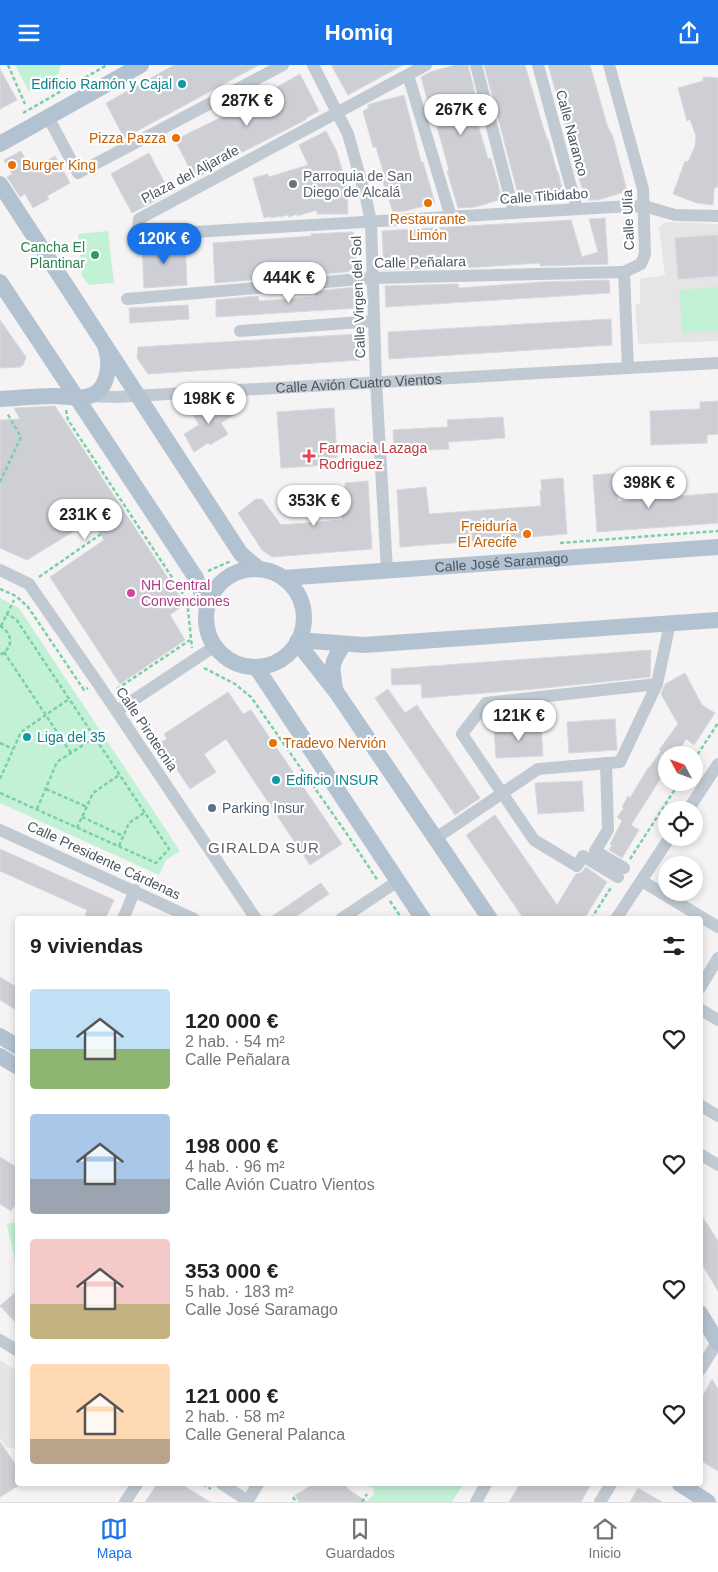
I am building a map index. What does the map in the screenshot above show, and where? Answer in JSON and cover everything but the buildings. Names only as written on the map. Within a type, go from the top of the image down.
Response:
[{"type":"main road","points":[[0,144],[141,65]]},
{"type":"main road","points":[[0,184],[241,554],[259,569]]},
{"type":"main road","points":[[0,282],[67,383],[83,397],[196,577],[207,609]]},
{"type":"main road","points":[[83,397],[100,389],[107,375],[109,361],[105,345]]},
{"type":"main road","name":"Calle Avión Cuatro Vientos","points":[[2,404],[55,396],[83,397]]},
{"type":"main road","name":"Calle José Saramago","points":[[283,578],[322,577],[387,570],[718,547]]},
{"type":"main road","points":[[259,569],[272,572],[283,578],[297,593],[303,611],[303,626],[298,641],[291,651],[269,665],[256,667],[244,666],[222,655],[209,634],[206,621],[207,609],[215,590],[230,576],[244,571],[259,569]]},
{"type":"main road","points":[[298,641],[364,645],[718,620]]},
{"type":"main road","points":[[298,641],[336,691],[488,916]]},
{"type":"main road","points":[[336,691],[332,671],[333,661],[344,644]]},
{"type":"main road","points":[[256,667],[421,916]]},
{"type":"main road","points":[[0,1036],[15,1045]]},
{"type":"main road","points":[[0,1056],[15,1065]]},
{"type":"main road","points":[[703,1318],[718,1342]]},
{"type":"main road","points":[[683,1486],[708,1502]]},
{"type":"street","points":[[48,117],[78,173],[283,65]]},
{"type":"street","name":"Calle Virgen del Sol","points":[[313,65],[348,134],[371,222],[376,382],[387,570]]},
{"type":"street","points":[[338,111],[426,65]]},
{"type":"street","points":[[476,65],[514,213]]},
{"type":"street","name":"Calle Naranco","points":[[538,65],[578,209]]},
{"type":"street","name":"Calle Ulía","points":[[609,65],[643,189],[645,254],[641,264],[624,272]]},
{"type":"street","points":[[408,75],[451,217]]},
{"type":"street","name":"Plaza del Aljarafe","points":[[338,111],[139,219],[138,229],[143,232],[161,234],[371,222]]},
{"type":"street","name":"Calle Tibidabo","points":[[371,222],[578,209],[644,207],[676,215],[718,217]]},
{"type":"street","points":[[624,272],[628,368]]},
{"type":"street","name":"Calle Peñalara","points":[[127,299],[372,277],[624,272]]},
{"type":"street","points":[[240,331],[374,321]]},
{"type":"street","name":"Calle Avión Cuatro Vientos","points":[[83,397],[718,363]]},
{"type":"street","points":[[0,571],[30,584]]},
{"type":"street","name":"Calle Pirotecnia","points":[[30,584],[254,916]]},
{"type":"street","points":[[436,838],[538,769],[620,761],[656,684],[670,623]]},
{"type":"street","points":[[117,711],[215,645]]},
{"type":"street","points":[[621,873],[583,856],[577,866],[534,840],[462,734],[486,703],[656,684]]},
{"type":"street","points":[[606,763],[608,830],[595,851],[621,873]]},
{"type":"street","points":[[694,801],[718,764]]},
{"type":"street","name":"Calle Presidente Cárdenas","points":[[0,830],[135,890],[188,916]]},
{"type":"street","points":[[618,916],[664,846]]},
{"type":"street","points":[[346,916],[398,881]]},
{"type":"street","points":[[642,881],[700,916]]},
{"type":"street","points":[[124,916],[135,890]]},
{"type":"street","points":[[242,898],[245,907],[243,916]]},
{"type":"street","points":[[703,918],[718,927]]},
{"type":"street","points":[[703,983],[718,959]]},
{"type":"street","points":[[703,1011],[718,1020]]},
{"type":"street","points":[[703,1107],[718,1116]]},
{"type":"street","points":[[703,1156],[718,1165]]},
{"type":"street","points":[[0,1340],[15,1349]]},
{"type":"street","points":[[703,1365],[718,1342]]},
{"type":"street","points":[[125,1502],[136,1486]]},
{"type":"street","points":[[225,1486],[247,1501],[257,1486]]},
{"type":"street","points":[[476,1502],[485,1486]]},
{"type":"street","points":[[600,1502],[609,1486]]},
{"type":"path","points":[[8,65],[26,104]]},
{"type":"path","points":[[17,117],[107,65]]},
{"type":"path","points":[[0,482],[21,437],[2,404]]},
{"type":"path","points":[[66,410],[68,420],[129,515],[187,600],[191,647]]},
{"type":"path","points":[[30,584],[100,534]]},
{"type":"path","points":[[0,589],[16,596],[28,607],[84,690],[90,686]]},
{"type":"path","points":[[0,655],[9,647],[11,641],[6,629],[0,626],[14,599]]},
{"type":"path","points":[[0,793],[156,863],[168,849],[16,619],[6,614]]},
{"type":"path","points":[[113,684],[117,689],[190,640]]},
{"type":"path","points":[[4,652],[71,753]]},
{"type":"path","points":[[205,668],[235,684],[251,697],[349,837],[377,881]]},
{"type":"path","points":[[0,779],[22,732],[69,699]]},
{"type":"path","points":[[703,747],[718,723]]},
{"type":"path","points":[[37,809],[57,762],[95,737]]},
{"type":"path","points":[[0,743],[14,749]]},
{"type":"path","points":[[77,828],[93,793],[120,775]]},
{"type":"path","points":[[46,789],[87,807]]},
{"type":"path","points":[[593,916],[675,791]]},
{"type":"path","points":[[118,846],[129,823],[145,813]]},
{"type":"path","points":[[82,817],[123,836]]},
{"type":"path","points":[[388,897],[400,916]]},
{"type":"path","points":[[362,1502],[367,1494]]},
{"type":"path","points":[[293,1497],[296,1502]]},
{"type":"shaded area","points":[[666,222],[718,224],[718,341],[638,344],[635,304],[640,304],[640,279],[665,275],[659,227]]},
{"type":"shaded area","points":[[0,1360],[15,1370],[15,1449],[6,1447],[0,1438]]},
{"type":"green space","points":[[15,65],[61,65],[59,73],[29,92]]},
{"type":"green space","name":"Cancha El Plantinar","points":[[108,231],[114,283],[89,285],[82,276],[78,234]]},
{"type":"green space","points":[[718,287],[718,331],[682,333],[679,290]]},
{"type":"green space","points":[[0,598],[19,608],[180,851],[166,860],[159,875],[0,803]]},
{"type":"green space","points":[[15,1222],[15,1260],[7,1224]]},
{"type":"green space","points":[[369,1486],[462,1486],[452,1502],[366,1502],[374,1494],[373,1488]]},
{"type":"place","name":"Edificio Ramón y Cajal","points":[[182,84]]},
{"type":"place","name":"Pizza Pazza","points":[[176,138]]},
{"type":"place","name":"Burger King","points":[[12,165]]},
{"type":"place","name":"Parroquia de San Diego de Alcalá","points":[[293,184]]},
{"type":"place","name":"Restaurante Limón","points":[[428,203]]},
{"type":"place","name":"Cancha El Plantinar","points":[[95,255]]},
{"type":"place","name":"Farmacia Lazaga Rodriguez","points":[[309,456]]},
{"type":"place","name":"Freiduría El Arecife","points":[[527,534]]},
{"type":"place","name":"NH Central Convenciones","points":[[131,593]]},
{"type":"place","name":"Liga del 35","points":[[27,737]]},
{"type":"place","name":"Tradevo Nervión","points":[[273,743]]},
{"type":"place","name":"Edificio INSUR","points":[[276,780]]},
{"type":"place","name":"Parking Insur","points":[[212,808]]},
{"type":"district","name":"GIRALDA SUR","points":[[264,848]]}]
